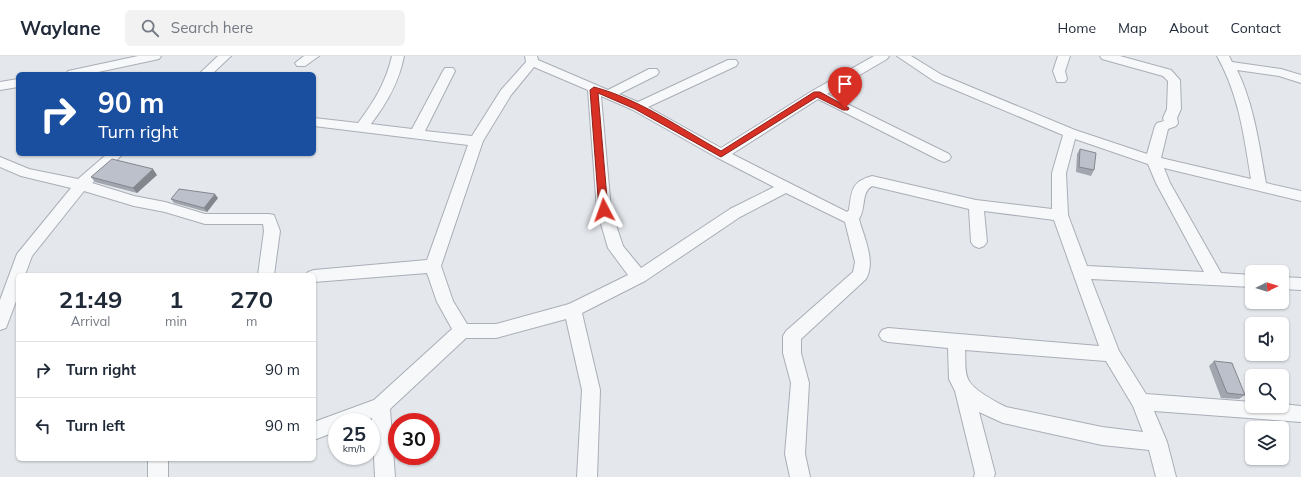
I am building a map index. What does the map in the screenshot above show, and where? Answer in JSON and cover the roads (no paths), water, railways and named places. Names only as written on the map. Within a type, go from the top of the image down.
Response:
[{"type":"street","points":[[81,72],[155,56]]},
{"type":"street","points":[[207,72],[225,56]]},
{"type":"street","points":[[301,63],[313,56]]},
{"type":"street","points":[[362,127],[382,100],[395,72],[398,56]]},
{"type":"street","points":[[721,154],[817,94],[883,56]]},
{"type":"street","points":[[903,56],[938,78],[1070,133],[1154,161],[1301,196]]},
{"type":"street","points":[[1061,79],[1059,71],[1064,56]]},
{"type":"street","points":[[1106,56],[1167,73],[1174,80],[1174,109],[1170,118],[1171,123],[1162,126],[1154,153],[1154,161],[1163,184],[1216,279]]},
{"type":"street","points":[[462,331],[445,302],[433,266],[476,141],[506,93],[531,59],[594,90],[609,94],[638,107],[721,154],[845,217],[851,217],[855,214],[858,195],[864,184],[872,181],[976,205],[1060,215]]},
{"type":"street","points":[[1226,61],[1244,102],[1259,185]]},
{"type":"street","points":[[1226,61],[1301,79]]},
{"type":"street","points":[[638,107],[732,63]]},
{"type":"street","points":[[416,134],[450,71]]},
{"type":"street","points":[[609,94],[653,72]]},
{"type":"street","points":[[0,86],[16,84]]},
{"type":"street","points":[[594,90],[604,210],[616,248],[639,277]]},
{"type":"street","points":[[817,94],[944,157]]},
{"type":"street","points":[[316,122],[476,141]]},
{"type":"street","points":[[1070,133],[1059,173],[1060,215],[1111,354],[1140,402],[1157,442],[1166,477]]},
{"type":"street","points":[[18,273],[25,254],[81,185],[114,156]]},
{"type":"street","points":[[0,162],[26,173],[81,185],[134,201],[165,207],[205,219],[269,219],[272,231],[266,273]]},
{"type":"street","points":[[362,413],[381,406],[462,331],[496,331],[573,310],[639,277],[735,213],[786,187]]},
{"type":"street","points":[[976,205],[979,242]]},
{"type":"street","points":[[800,477],[795,454],[800,383],[792,353],[792,336],[860,275],[863,262],[851,217]]},
{"type":"street","points":[[316,276],[433,266]]},
{"type":"street","points":[[1082,272],[1245,281]]},
{"type":"street","points":[[0,324],[16,279]]},
{"type":"street","points":[[1289,283],[1301,284]]},
{"type":"street","points":[[573,310],[591,390],[587,477]]},
{"type":"street","points":[[888,335],[956,343],[1031,346],[1111,354]]},
{"type":"street","points":[[956,343],[958,379],[978,409],[985,473],[984,477]]},
{"type":"street","points":[[1140,402],[1301,414]]},
{"type":"street","points":[[381,406],[385,477]]},
{"type":"street","points":[[978,409],[1102,436],[1157,442]]},
{"type":"street","points":[[316,430],[328,426]]},
{"type":"street","points":[[158,461],[158,477]]}]
